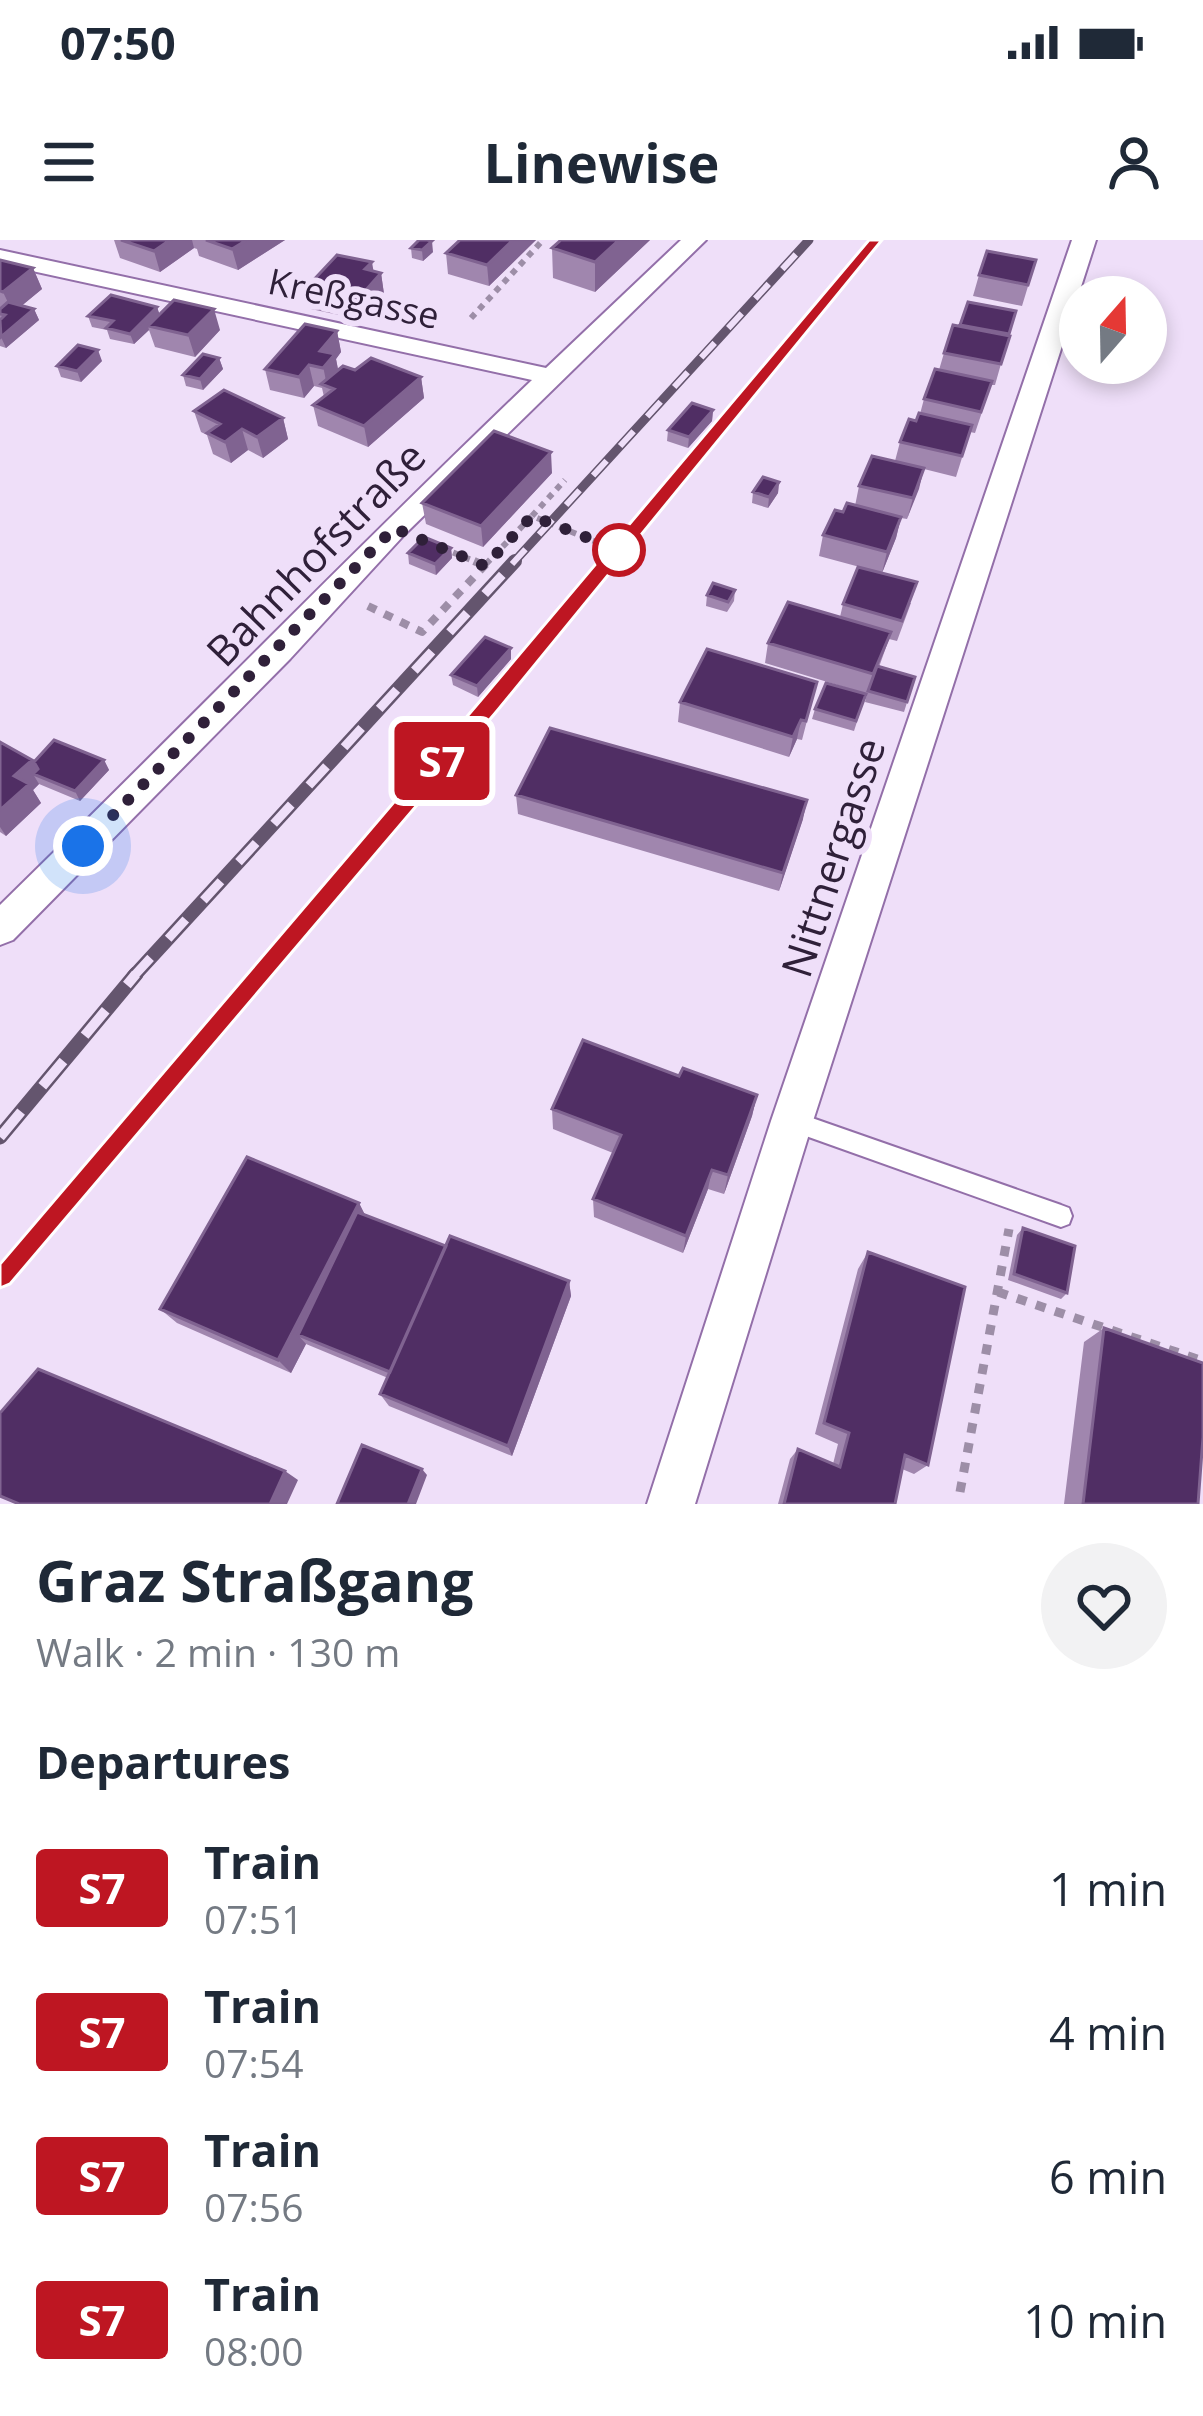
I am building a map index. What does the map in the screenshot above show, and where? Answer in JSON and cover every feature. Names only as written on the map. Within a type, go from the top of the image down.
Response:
[{"type":"street","name":"Bahnhofstraße","points":[[0,928],[394,528],[694,240]]},
{"type":"street","name":"Nittnergasse","points":[[671,1504],[792,1121],[1084,240]]},
{"type":"street","name":"Kreßgasse","points":[[0,257],[553,376]]},
{"type":"lane","points":[[792,1121],[1060,1216]]},
{"type":"path","points":[[471,319],[543,240]]},
{"type":"path","points":[[334,590],[422,632],[565,481]]},
{"type":"path","points":[[532,516],[609,548]]},
{"type":"path","points":[[394,528],[485,566]]},
{"type":"path","points":[[959,1492],[1014,1198]]},
{"type":"path","points":[[998,1292],[1203,1361]]},
{"type":"building","points":[[121,240],[170,240],[154,251]]},
{"type":"building","points":[[206,240],[247,240],[232,249]]},
{"type":"building","points":[[419,240],[432,241],[422,250],[411,248]]},
{"type":"building","points":[[460,240],[513,240],[487,265],[446,253]]},
{"type":"building","points":[[561,240],[619,240],[595,262],[552,248]]},
{"type":"building","points":[[987,251],[1036,260],[1028,285],[979,275]]},
{"type":"building","points":[[337,255],[372,262],[365,269],[381,273],[358,299],[306,288]]},
{"type":"building","points":[[0,260],[33,268],[3,292]]},
{"type":"building","points":[[111,295],[157,307],[130,334],[106,328],[113,321],[88,316]]},
{"type":"building","points":[[174,300],[214,309],[188,335],[148,326]]},
{"type":"building","points":[[8,302],[34,309],[1,337],[0,320],[5,315],[0,309]]},
{"type":"building","points":[[968,302],[1016,311],[1009,334],[960,325]]},
{"type":"building","points":[[305,324],[337,331],[320,351],[335,354],[323,368],[309,365],[299,377],[265,369]]},
{"type":"building","points":[[953,325],[1010,336],[1001,364],[944,353]]},
{"type":"building","points":[[78,345],[98,350],[77,371],[57,366]]},
{"type":"building","points":[[203,354],[219,358],[200,379],[183,375]]},
{"type":"building","points":[[371,358],[421,377],[364,426],[313,405],[334,389],[321,384],[343,366],[355,370]]},
{"type":"building","points":[[935,369],[992,381],[981,412],[924,399]]},
{"type":"building","points":[[224,390],[283,418],[257,437],[242,429],[225,442],[207,433],[220,424],[194,411]]},
{"type":"building","points":[[692,403],[713,410],[689,437],[668,430]]},
{"type":"building","points":[[919,413],[972,425],[962,456],[900,442],[909,419],[916,421]]},
{"type":"building","points":[[494,431],[551,452],[481,526],[422,503]]},
{"type":"building","points":[[872,456],[924,468],[913,498],[859,486]]},
{"type":"building","points":[[763,477],[779,482],[769,497],[753,492]]},
{"type":"building","points":[[847,503],[901,517],[887,552],[823,535],[835,510],[843,512]]},
{"type":"building","points":[[424,537],[451,548],[435,564],[408,553]]},
{"type":"building","points":[[858,567],[917,582],[902,621],[843,604]]},
{"type":"building","points":[[713,583],[735,590],[728,602],[707,595]]},
{"type":"building","points":[[788,602],[891,632],[873,674],[768,643]]},
{"type":"building","points":[[485,637],[511,648],[477,686],[451,675]]},
{"type":"building","points":[[707,649],[817,682],[806,721],[801,720],[793,737],[680,702]]},
{"type":"building","points":[[877,666],[915,677],[907,702],[868,691]]},
{"type":"building","points":[[826,683],[866,694],[856,721],[815,709]]},
{"type":"building","points":[[550,728],[807,800],[783,873],[516,795]]},
{"type":"building","points":[[54,740],[104,760],[75,791],[33,774],[38,769],[34,762]]},
{"type":"building","points":[[0,742],[32,760],[14,776],[29,784],[0,810]]},
{"type":"building","points":[[583,1040],[679,1076],[683,1068],[757,1095],[728,1175],[712,1170],[686,1236],[593,1199],[621,1135],[552,1109]]},
{"type":"building","points":[[247,1157],[359,1203],[278,1360],[160,1309]]},
{"type":"building","points":[[357,1212],[446,1246],[390,1372],[298,1335]]},
{"type":"building","points":[[1023,1228],[1075,1246],[1067,1293],[1014,1274]]},
{"type":"building","points":[[450,1236],[569,1281],[508,1446],[380,1394]]},
{"type":"building","points":[[868,1252],[965,1287],[928,1465],[905,1455],[895,1504],[784,1504],[798,1449],[840,1467],[849,1433],[824,1423]]},
{"type":"building","points":[[1104,1328],[1203,1363],[1198,1504],[1083,1504]]},
{"type":"building","points":[[38,1369],[285,1471],[270,1504],[19,1504],[0,1496],[0,1413]]},
{"type":"building","points":[[362,1445],[422,1469],[408,1504],[337,1504]]},
{"type":"railway","points":[[512,564],[809,240]]},
{"type":"railway","points":[[606,564],[874,240]]},
{"type":"railway","points":[[133,977],[515,561]]},
{"type":"railway","points":[[256,977],[609,561]]},
{"type":"railway","points":[[0,1137],[136,974]]},
{"type":"railway","points":[[0,1274],[258,974]]},
{"type":"train","name":"S7","points":[[0,1274],[489,706],[874,240]]},
{"type":"route","points":[[83,846],[394,528],[485,566],[532,516],[619,550]]}]
